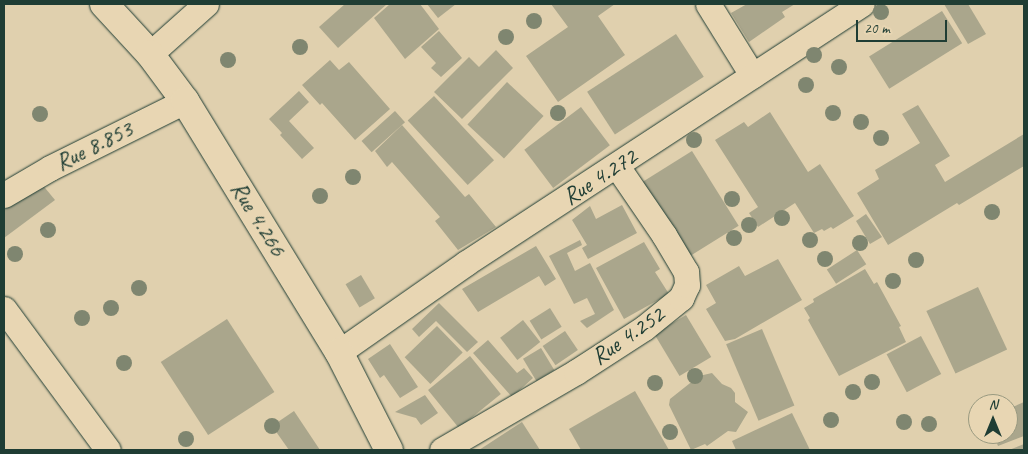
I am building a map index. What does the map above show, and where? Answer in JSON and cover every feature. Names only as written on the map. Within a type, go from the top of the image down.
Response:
[{"type":"street","name":"Rue 4.266","points":[[104,4],[150,54],[185,101],[339,352],[389,450]]},
{"type":"street","points":[[150,54],[206,4]]},
{"type":"street","points":[[708,4],[752,75]]},
{"type":"street","name":"Rue 4.272","points":[[339,352],[466,263],[862,4]]},
{"type":"street","name":"Rue 8.853","points":[[4,195],[50,168],[185,101]]},
{"type":"street","name":"Rue 4.252","points":[[442,450],[576,372],[644,328],[681,298],[687,285],[686,272],[664,235],[617,166]]},
{"type":"street","points":[[4,309],[108,450]]},
{"type":"building","points":[[345,4],[387,4],[338,48],[319,27]]},
{"type":"building","points":[[390,4],[420,4],[439,29],[405,59],[374,18]]},
{"type":"building","points":[[427,4],[456,4],[438,18]]},
{"type":"building","points":[[551,4],[615,4],[598,16],[625,55],[558,102],[526,56],[568,27]]},
{"type":"building","points":[[747,4],[795,4],[782,12],[785,17],[749,42],[731,13]]},
{"type":"building","points":[[944,4],[968,4],[986,34],[968,44]]},
{"type":"building","points":[[942,11],[962,43],[889,89],[869,57]]},
{"type":"building","points":[[439,31],[462,58],[441,77],[431,68],[436,63],[421,47]]},
{"type":"building","points":[[676,34],[704,77],[615,135],[587,92]]},
{"type":"building","points":[[496,50],[513,68],[462,119],[434,92],[469,57],[479,67]]},
{"type":"building","points":[[330,60],[339,70],[349,62],[390,109],[355,140],[322,103],[320,105],[302,85]]},
{"type":"building","points":[[507,82],[544,116],[504,159],[467,124]]},
{"type":"building","points":[[299,91],[309,102],[289,121],[314,148],[302,159],[280,135],[282,133],[269,119]]},
{"type":"building","points":[[434,96],[494,160],[468,185],[408,121]]},
{"type":"building","points":[[918,105],[950,156],[935,165],[945,182],[1024,134],[1024,166],[959,205],[957,203],[888,245],[857,193],[879,179],[875,170],[920,143],[902,114]]},
{"type":"building","points":[[581,107],[610,145],[553,188],[524,150]]},
{"type":"building","points":[[395,111],[405,122],[372,152],[362,141]]},
{"type":"building","points":[[770,112],[808,172],[820,164],[854,216],[833,229],[831,227],[814,233],[795,203],[758,227],[749,213],[758,207],[715,140],[744,122],[748,127]]},
{"type":"building","points":[[402,125],[465,197],[469,194],[496,227],[458,250],[435,221],[440,217],[392,162],[387,167],[375,151]]},
{"type":"building","points":[[692,151],[739,226],[683,261],[636,186]]},
{"type":"building","points":[[41,183],[55,200],[4,238],[4,210]]},
{"type":"building","points":[[622,205],[637,233],[588,259],[582,248],[587,245],[572,220],[590,206],[596,219]]},
{"type":"building","points":[[866,214],[882,237],[870,244],[856,221]]},
{"type":"building","points":[[580,240],[582,245],[567,253],[575,271],[590,263],[614,310],[587,328],[580,321],[595,314],[587,298],[574,304],[549,256]]},
{"type":"building","points":[[644,242],[660,269],[655,272],[669,294],[624,319],[596,268]]},
{"type":"building","points":[[536,246],[556,279],[545,286],[539,276],[478,312],[462,289]]},
{"type":"building","points":[[857,250],[866,264],[836,284],[827,270]]},
{"type":"building","points":[[778,259],[802,300],[735,339],[725,341],[706,309],[716,303],[706,285],[739,266],[745,276]]},
{"type":"building","points":[[865,269],[874,284],[877,282],[901,326],[899,327],[906,342],[839,376],[808,320],[810,318],[804,308],[814,302],[813,299]]},
{"type":"building","points":[[361,275],[375,298],[359,307],[346,284]]},
{"type":"building","points":[[978,287],[1007,350],[956,374],[926,311]]},
{"type":"building","points":[[439,303],[478,342],[467,352],[436,321],[419,337],[412,329]]},
{"type":"building","points":[[550,308],[562,327],[541,339],[530,321]]},
{"type":"building","points":[[686,315],[711,357],[680,376],[654,334]]},
{"type":"building","points":[[227,319],[274,392],[208,435],[161,362]]},
{"type":"building","points":[[523,320],[540,342],[517,360],[500,338]]},
{"type":"building","points":[[437,326],[463,353],[430,384],[405,357]]},
{"type":"building","points":[[762,329],[794,405],[759,421],[726,344]]},
{"type":"building","points":[[565,331],[578,350],[555,365],[543,346]]},
{"type":"building","points":[[921,336],[941,374],[907,392],[887,354]]},
{"type":"building","points":[[488,340],[517,373],[524,368],[533,378],[512,397],[473,353]]},
{"type":"building","points":[[390,344],[418,387],[400,398],[384,375],[380,378],[368,359]]},
{"type":"building","points":[[541,348],[554,370],[536,381],[523,359]]},
{"type":"building","points":[[470,356],[501,394],[459,428],[428,390]]},
{"type":"building","points":[[712,373],[722,384],[731,388],[735,393],[735,402],[748,412],[736,432],[728,431],[707,446],[705,444],[691,450],[669,405],[670,399],[699,376]]},
{"type":"building","points":[[635,391],[669,450],[581,450],[569,429]]},
{"type":"building","points":[[425,395],[438,413],[421,425],[416,418],[395,412]]},
{"type":"building","points":[[1024,402],[1024,436],[1018,438],[1018,405]]},
{"type":"building","points":[[294,411],[320,450],[289,450],[272,426]]},
{"type":"building","points":[[792,413],[810,450],[736,450],[732,441]]},
{"type":"building","points":[[522,422],[540,450],[479,450]]},
{"type":"building","points":[[1024,444],[1024,450],[1009,450]]}]
